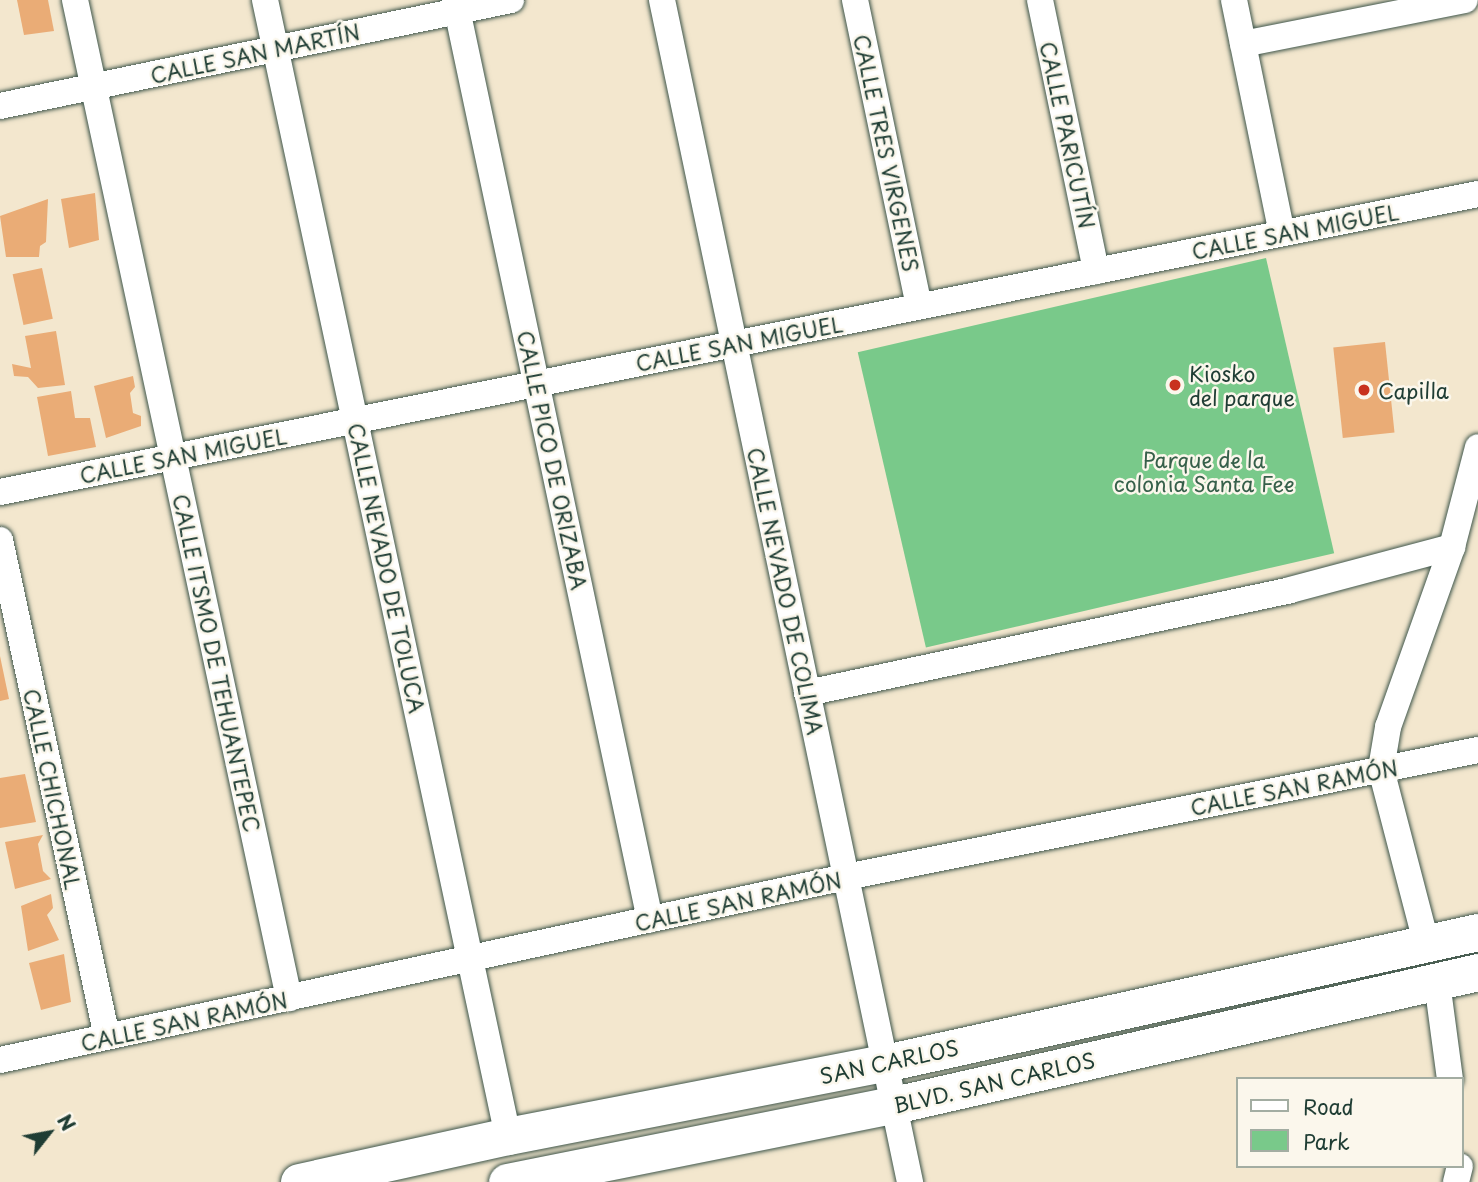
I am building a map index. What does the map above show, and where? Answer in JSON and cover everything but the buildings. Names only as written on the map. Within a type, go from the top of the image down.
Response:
[{"type":"main road","name":"SAN CARLOS","points":[[299,1182],[508,1136],[885,1063],[1478,932]]},
{"type":"main road","name":"BLVD. SAN CARLOS","points":[[507,1182],[894,1105],[1478,972]]},
{"type":"street","name":"CALLE ITSMO DE TEHUANTEPEC","points":[[75,0],[289,998]]},
{"type":"street","name":"CALLE NEVADO DE TOLUCA","points":[[265,0],[508,1136]]},
{"type":"street","name":"CALLE SAN MARTÍN","points":[[0,106],[276,49],[456,6],[511,0]]},
{"type":"street","name":"CALLE NEVADO DE COLIMA","points":[[662,0],[910,1182]]},
{"type":"street","name":"CALLE TRES VIRGENES","points":[[855,0],[919,306]]},
{"type":"street","name":"CALLE PARICUTÍN","points":[[1040,0],[1096,271]]},
{"type":"street","points":[[1234,0],[1282,233]]},
{"type":"street","points":[[1243,44],[1465,0]]},
{"type":"street","name":"CALLE PICO DE ORIZABA","points":[[456,6],[650,920]]},
{"type":"street","name":"CALLE SAN MIGUEL","points":[[0,492],[1478,194]]},
{"type":"street","points":[[1426,942],[1381,769],[1388,727],[1452,547],[1478,447]]},
{"type":"street","name":"CALLE CHICHONAL","points":[[0,540],[107,1037]]},
{"type":"street","points":[[807,693],[1290,590],[1452,547]]},
{"type":"street","name":"CALLE SAN RAMÓN","points":[[0,1060],[846,877],[1478,750]]},
{"type":"street","points":[[1437,982],[1450,1077]]},
{"type":"green space","name":"Parque de la colonia Santa Fee","points":[[1266,258],[1334,553],[926,647],[858,352]]},
{"type":"place","name":"Kiosko del parque","points":[[1175,385]]},
{"type":"place","name":"Capilla","points":[[1364,390]]}]
